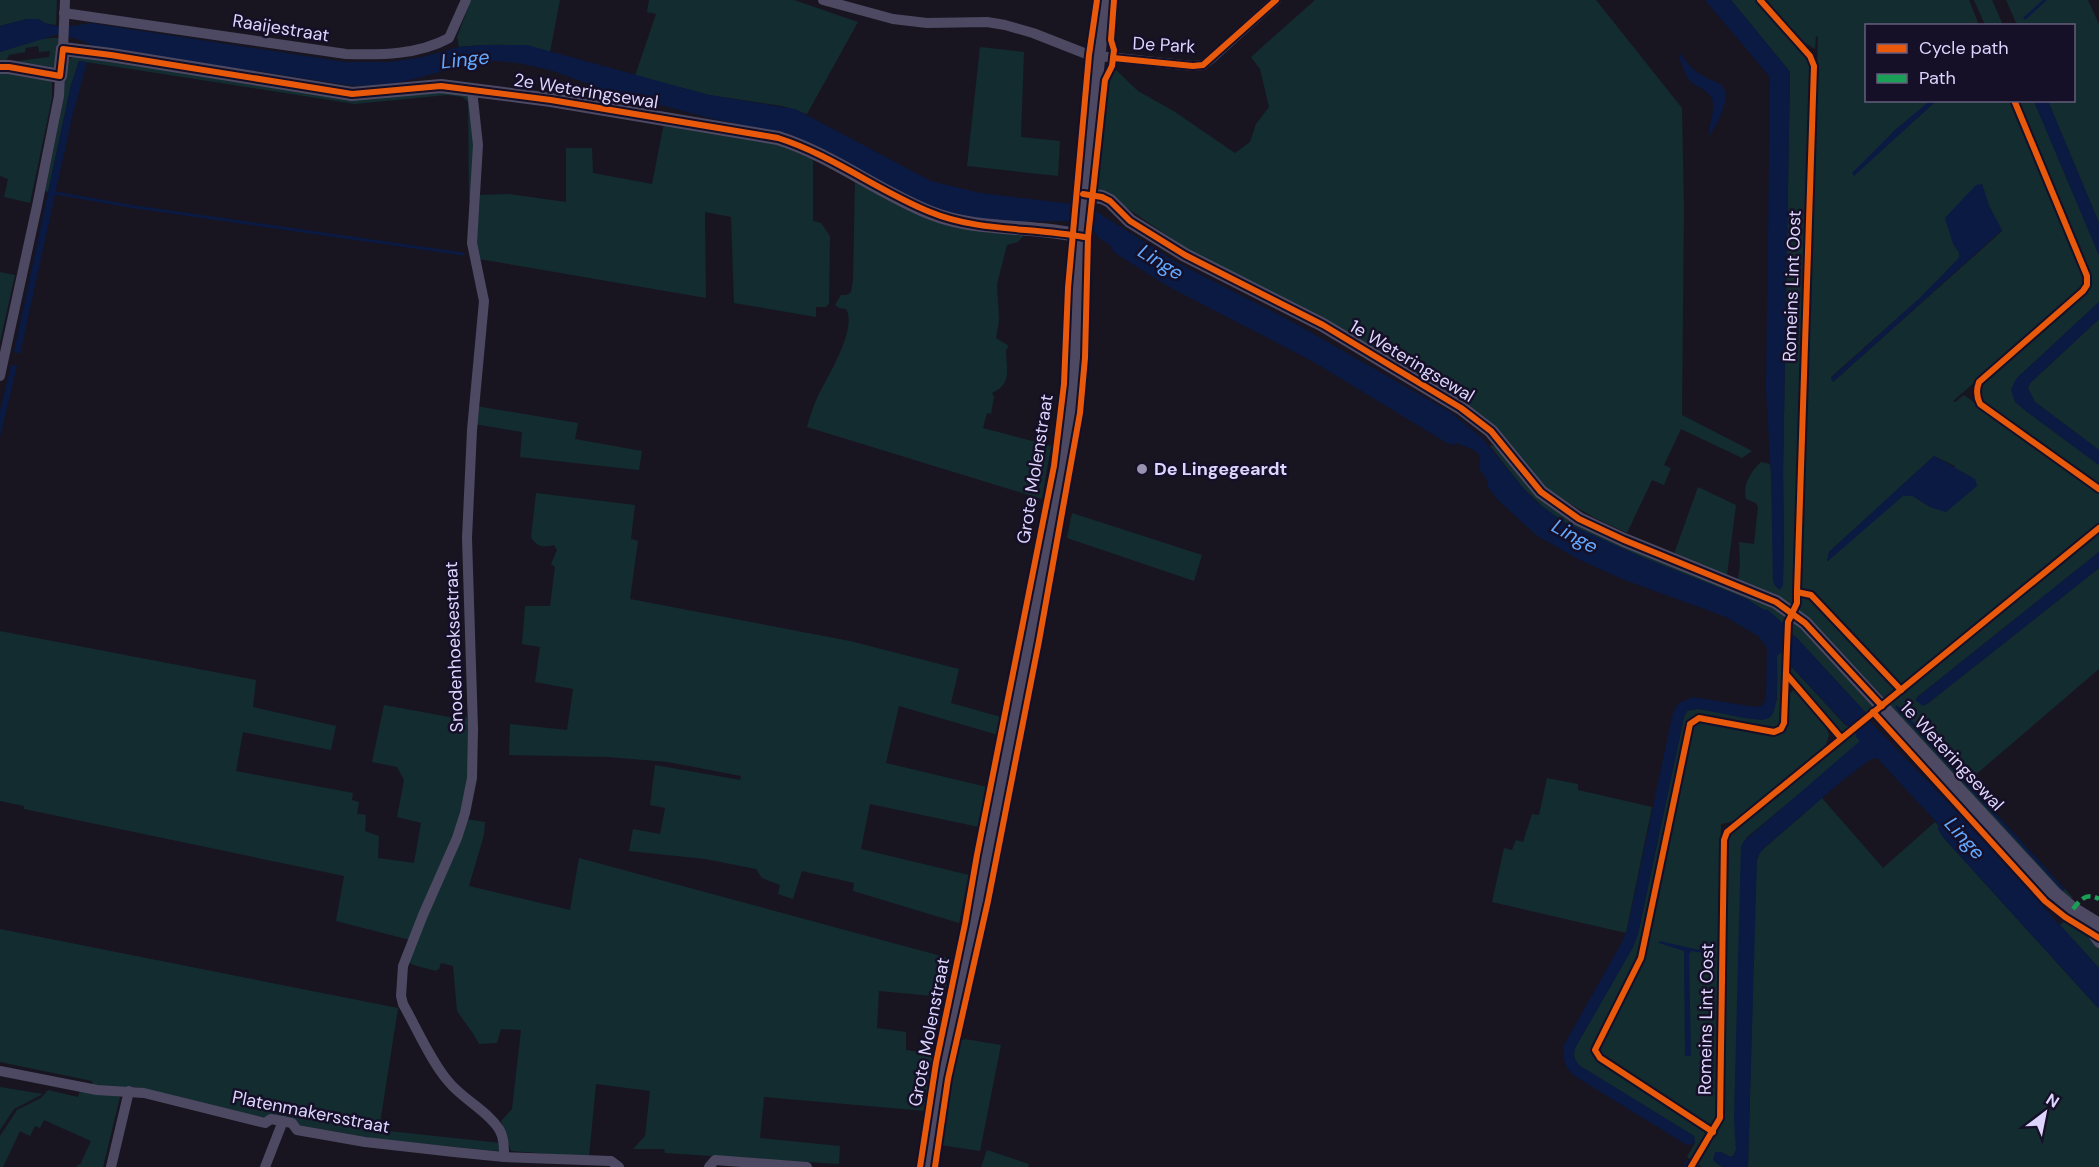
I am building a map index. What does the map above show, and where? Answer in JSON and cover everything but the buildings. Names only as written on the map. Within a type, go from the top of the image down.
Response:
[{"type":"street","points":[[0,376],[59,96],[65,0]]},
{"type":"street","name":"Raaijestraat","points":[[64,13],[346,54],[370,55],[414,51],[449,38],[466,0]]},
{"type":"street","points":[[823,0],[894,20],[927,23],[987,22],[1005,25],[1098,57]]},
{"type":"street","name":"Grote Molenstraat","points":[[927,1167],[953,1018],[977,911],[1071,422],[1081,233],[1104,0]]},
{"type":"street","name":"De Park","points":[[1098,57],[1193,66],[1203,64],[1276,0]]},
{"type":"street","name":"2e Weteringsewal","points":[[62,44],[111,55],[352,94],[441,86],[551,100],[778,138],[800,145],[896,197],[931,213],[961,223],[1081,233]]},
{"type":"street","points":[[0,67],[60,76]]},
{"type":"street","name":"Snodenhoeksestraat","points":[[472,90],[478,145],[472,243],[484,301],[472,430],[467,538],[473,729],[472,778],[457,838],[403,966],[401,996],[403,1004],[445,1078],[500,1131],[504,1156]]},
{"type":"street","name":"1e Weteringsewal","points":[[1084,199],[1102,197],[1110,201],[1130,221],[1185,255],[1323,325],[1461,408],[1491,431],[1541,492],[1579,519],[1760,595],[1792,613],[1805,623],[2054,893],[2073,909],[2094,922]]},
{"type":"street","points":[[2094,922],[2086,926],[2099,943]]},
{"type":"street","name":"Platenmakersstraat","points":[[0,1071],[98,1090],[154,1095],[265,1123],[271,1119],[283,1121],[292,1123],[297,1130],[365,1142],[504,1156],[611,1161],[618,1166]]},
{"type":"street","points":[[111,1167],[129,1091]]},
{"type":"street","points":[[265,1167],[283,1121]]},
{"type":"street","points":[[709,1167],[715,1160],[807,1167]]},
{"type":"green space","points":[[0,0],[57,0],[56,25],[44,23],[38,19],[27,19],[0,26]]},
{"type":"green space","points":[[471,0],[560,0],[550,52],[505,45],[459,47],[457,37]]},
{"type":"green space","points":[[649,0],[794,0],[858,22],[807,114],[783,106],[709,95],[635,76],[656,14],[647,12]]},
{"type":"green space","points":[[1315,0],[1596,0],[1682,108],[1684,208],[1682,415],[1752,451],[1742,458],[1681,429],[1664,465],[1671,468],[1664,485],[1652,480],[1627,533],[1553,494],[1532,476],[1489,423],[1200,258],[1108,195],[1098,192],[1094,184],[1108,75],[1114,68],[1138,91],[1175,112],[1235,153],[1250,142],[1256,124],[1269,107],[1260,69],[1251,57]]},
{"type":"green space","points":[[1731,0],[1757,0],[1804,54],[1812,67],[1794,600],[1790,606],[1738,580],[1739,542],[1754,544],[1758,507],[1756,503],[1746,499],[1745,489],[1751,474],[1761,462],[1770,464],[1784,552],[1783,472],[1790,72]]},
{"type":"green space","points":[[1765,0],[1969,0],[1979,24],[1865,24],[1865,102],[1929,102],[1894,131],[1853,176],[1935,102],[2011,102],[2084,277],[2083,285],[2078,293],[1953,401],[1955,402],[1964,395],[2099,492],[2099,524],[1901,686],[1812,593],[1801,588],[1818,37],[1816,36],[1815,49],[1800,40]],"holes":[[[1982,184],[1989,206],[2002,231],[1833,382],[1831,377],[1921,297],[1959,258],[1959,252],[1953,244]],[[1934,456],[1955,466],[1930,507],[1913,496],[1903,495],[1827,561],[1829,552]]]},
{"type":"green space","points":[[1974,0],[1992,0],[2003,24],[1985,24]]},
{"type":"green space","points":[[2006,0],[2088,0],[2099,24],[2099,223],[2048,102],[2075,102],[2075,24],[2017,24]]},
{"type":"green space","points":[[59,38],[57,64],[50,69],[18,63],[18,61],[49,57],[50,51],[39,52],[38,46],[26,48],[25,52],[9,55],[5,63],[0,62],[0,52],[40,39]]},
{"type":"green space","points":[[980,47],[1024,52],[1021,137],[1060,141],[1058,176],[967,166]]},
{"type":"green space","points":[[75,56],[278,87],[425,90],[467,95],[472,102],[475,136],[471,197],[469,200],[468,102],[462,97],[447,95],[355,104],[79,61],[71,85],[48,192],[45,191],[61,112],[67,64],[69,59]]},
{"type":"green space","points":[[0,72],[52,80],[52,98],[30,203],[4,197],[8,179],[0,176]]},
{"type":"green space","points":[[2016,102],[2034,102],[2099,255],[2099,302],[2016,379],[2026,411],[2099,465],[2099,486],[1984,402],[1980,393],[1980,387],[1986,378],[2084,293],[2090,282],[2088,272]]},
{"type":"green space","points":[[664,123],[764,139],[813,156],[813,221],[821,223],[830,236],[829,303],[826,307],[816,307],[816,317],[734,303],[731,217],[705,212],[706,298],[479,259],[476,248],[480,195],[509,194],[566,202],[566,148],[592,148],[593,173],[652,184]]},
{"type":"green space","points":[[855,179],[1025,234],[1018,242],[1007,245],[997,284],[999,320],[996,338],[1009,346],[1006,350],[1007,375],[1003,385],[992,393],[994,397],[991,414],[987,413],[983,428],[1051,446],[1042,499],[807,427],[816,400],[840,353],[848,328],[849,317],[846,309],[835,305],[841,295],[851,292],[853,280]]},
{"type":"green space","points":[[0,272],[15,275],[0,342]]},
{"type":"green space","points":[[2099,319],[2099,450],[2035,402],[2028,388],[2030,383]]},
{"type":"green space","points":[[476,406],[578,423],[575,439],[642,451],[639,470],[520,457],[522,432],[474,424]]},
{"type":"green space","points":[[1491,445],[1499,448],[1530,487],[1787,615],[1785,629],[1747,599],[1639,556],[1564,522],[1546,510],[1523,488]]},
{"type":"green space","points":[[1698,487],[1736,505],[1727,575],[1674,554]]},
{"type":"green space","points":[[536,493],[635,505],[631,539],[638,541],[630,599],[850,641],[959,669],[951,703],[1001,717],[998,735],[899,706],[886,763],[987,787],[979,827],[870,804],[861,849],[969,875],[959,923],[853,891],[854,883],[802,871],[793,899],[778,894],[780,885],[762,878],[756,869],[705,859],[629,851],[633,829],[660,834],[665,808],[650,805],[655,765],[740,780],[741,776],[668,762],[608,757],[509,755],[510,724],[567,730],[573,689],[535,682],[540,647],[522,644],[525,606],[550,606],[555,567],[551,564],[557,550],[554,545],[538,545],[531,537]]},
{"type":"green space","points":[[1072,513],[1202,555],[1194,581],[1067,538]]},
{"type":"green space","points":[[2099,531],[2099,552],[1916,698],[1927,704],[2099,568],[2099,669],[1967,782],[1897,705],[2063,890],[2065,889],[2073,898],[2066,898],[1887,705]]},
{"type":"green space","points":[[1804,594],[1894,686],[1893,694],[1883,701],[1797,611],[1800,598]]},
{"type":"green space","points":[[1793,619],[1875,707],[1867,714],[1795,636],[1790,634],[1790,623]]},
{"type":"green space","points":[[0,631],[256,680],[253,707],[336,726],[331,750],[243,732],[236,771],[353,793],[352,800],[359,802],[357,814],[366,815],[365,831],[379,836],[378,858],[414,863],[421,823],[397,817],[404,780],[397,767],[372,762],[384,705],[460,719],[465,719],[467,716],[468,775],[455,831],[410,940],[336,921],[344,876],[24,809],[24,806],[0,801]]},
{"type":"green space","points":[[1780,653],[1784,655],[1782,722],[1779,728],[1698,716],[1690,719],[1688,723],[1639,956],[1593,1047],[1594,1054],[1599,1060],[1704,1130],[1706,1138],[1692,1161],[1687,1157],[1695,1143],[1694,1136],[1580,1066],[1574,1058],[1574,1051],[1633,947],[1638,934],[1687,711],[1698,709],[1763,720],[1777,699],[1777,656]]},
{"type":"green space","points":[[1789,664],[1846,726],[1851,726],[1843,732],[1836,729],[1789,674]]},
{"type":"green space","points":[[1794,690],[1826,726],[1829,735],[1825,748],[1735,821],[1721,824],[1718,1117],[1716,1123],[1708,1125],[1602,1056],[1598,1049],[1645,954],[1692,726],[1698,721],[1776,735],[1786,726],[1788,695]]},
{"type":"green space","points":[[1855,731],[1860,741],[1859,744],[1746,838],[1736,1150],[1730,1157],[1721,1152],[1716,1163],[1723,1167],[1702,1167],[1697,1164],[1723,1117],[1726,841],[1735,827]]},
{"type":"green space","points":[[1547,778],[1578,784],[1578,790],[1652,807],[1626,933],[1492,902],[1504,848],[1512,850],[1516,840],[1523,842],[1532,814],[1539,815]]},
{"type":"green space","points":[[1822,798],[1883,868],[1935,822],[1942,836],[2099,1009],[2099,1167],[1748,1167],[1756,863],[1760,852]]},
{"type":"green space","points":[[466,819],[485,822],[484,835],[469,886],[570,910],[579,858],[952,959],[944,997],[879,991],[877,1028],[906,1032],[906,1050],[936,1054],[926,1111],[764,1097],[760,1138],[840,1146],[839,1164],[665,1153],[664,1149],[633,1149],[645,1136],[650,1091],[596,1084],[589,1157],[511,1151],[501,1121],[512,1109],[521,1030],[501,1029],[497,1043],[479,1044],[457,1011],[453,966],[441,963],[436,971],[409,962]]},
{"type":"green space","points":[[2066,920],[2084,933],[2099,949],[2099,968],[2060,925]]},
{"type":"green space","points":[[0,929],[398,1008],[379,1130],[501,1143],[500,1150],[383,1140],[298,1125],[295,1120],[271,1114],[265,1118],[136,1087],[93,1087],[92,1081],[0,1062]]},
{"type":"green space","points":[[965,1039],[1001,1045],[980,1151],[940,1145],[957,1042]]},
{"type":"green space","points":[[0,1087],[43,1094],[14,1109],[0,1130]]},
{"type":"green space","points":[[48,1090],[78,1097],[80,1090],[120,1097],[103,1167],[77,1167],[91,1141],[44,1120],[40,1128],[35,1126],[30,1136],[20,1131],[3,1167],[0,1167],[0,1136],[17,1110],[41,1098]]},
{"type":"green space","points":[[987,1150],[1029,1164],[1028,1167],[981,1167]]},
{"type":"water","points":[[1705,0],[1731,0],[1790,72],[1783,472],[1784,552],[1783,585],[1780,590],[1773,581],[1766,389],[1770,82],[1769,76]]},
{"type":"water","name":"Linge","points":[[27,19],[39,19],[57,26],[90,23],[345,62],[390,62],[422,57],[459,47],[527,45],[709,95],[795,109],[931,181],[980,193],[1072,204],[1094,210],[1176,262],[1289,320],[1450,412],[1481,437],[1535,501],[1564,522],[1768,610],[1784,624],[1783,627],[1795,636],[1864,711],[1870,721],[2099,968],[2099,1009],[1942,836],[1938,829],[1939,825],[1877,758],[1871,759],[1843,780],[1764,848],[1757,857],[1748,1167],[1723,1167],[1713,1160],[1715,1152],[1731,1157],[1736,1150],[1734,1120],[1741,847],[1743,842],[1860,741],[1851,726],[1847,726],[1789,664],[1789,659],[1783,653],[1777,656],[1775,708],[1769,718],[1750,719],[1701,709],[1687,711],[1638,934],[1633,947],[1574,1051],[1574,1058],[1580,1066],[1694,1136],[1695,1143],[1687,1145],[1573,1075],[1566,1065],[1563,1049],[1627,930],[1673,712],[1679,703],[1693,697],[1761,706],[1766,700],[1767,651],[1758,636],[1726,617],[1622,579],[1578,559],[1536,535],[1497,499],[1488,487],[1487,480],[1480,470],[1479,455],[1474,450],[1456,443],[1453,445],[1447,443],[1312,361],[1171,288],[1118,255],[1111,246],[1099,238],[1092,228],[1071,221],[992,222],[938,210],[917,202],[788,135],[709,118],[605,90],[550,70],[518,63],[496,61],[475,63],[390,85],[353,86],[92,46],[59,34],[0,52],[0,26]]},
{"type":"water","points":[[1681,54],[1693,69],[1720,84],[1725,90],[1725,103],[1709,137],[1712,99],[1708,93],[1694,85],[1689,79],[1678,56]]},
{"type":"water","points":[[79,61],[87,62],[72,118],[20,354],[14,352],[71,85]]},
{"type":"water","points":[[1929,102],[1935,102],[1854,176],[1852,173],[1894,131]]},
{"type":"water","points":[[2034,102],[2048,102],[2099,223],[2099,255]]},
{"type":"water","points":[[1982,184],[1989,206],[2002,230],[1833,382],[1831,378],[1921,297],[1959,258],[1959,252],[1953,244],[1945,218],[1976,185]]},
{"type":"water","points":[[2099,302],[2099,319],[2030,383],[2028,388],[2035,402],[2099,450],[2099,465],[2015,402],[2011,390],[2016,379]]},
{"type":"water","points":[[11,365],[17,366],[0,437],[0,411]]},
{"type":"water","points":[[1934,456],[1975,479],[1977,486],[1946,512],[1930,507],[1913,496],[1903,496],[1827,562],[1829,552]]},
{"type":"water","points":[[2099,552],[2099,568],[1927,704],[1923,706],[1915,700],[1919,696]]},
{"type":"water","points":[[1897,705],[2065,889],[2063,891],[1895,707]]},
{"type":"water","points":[[1659,941],[1704,951],[1703,953],[1692,951],[1689,954],[1691,1056],[1685,1056],[1684,951],[1659,943]]},
{"type":"waterway","points":[[2025,18],[2045,0]]},
{"type":"waterway","points":[[56,193],[129,206],[463,254]]},
{"type":"waterway","points":[[1684,1167],[1688,1161]]},
{"type":"marked path","points":[[2073,909],[2088,896],[2099,899]]},
{"type":"cycle path","points":[[920,1167],[936,1063],[1054,466],[1064,384],[1068,288],[1089,55],[1097,0]]},
{"type":"cycle path","points":[[935,1167],[948,1079],[988,901],[1039,641],[1080,413],[1085,358],[1088,237],[1105,80],[1112,66],[1114,50],[1111,40],[1114,0]]},
{"type":"cycle path","points":[[1113,58],[1203,65],[1276,0]]},
{"type":"cycle path","name":"Romeins Lint Oost","points":[[1713,1132],[1600,1058],[1595,1050],[1641,958],[1690,724],[1699,718],[1774,732],[1781,729],[1784,723],[1788,622],[1797,603],[1814,66],[1810,56],[1760,0]]},
{"type":"cycle path","points":[[0,67],[60,76],[63,49],[352,94],[441,86],[551,100],[778,138],[817,154],[930,212],[948,218],[986,226],[1084,237]]},
{"type":"cycle path","points":[[2015,102],[2087,276],[2087,285],[1979,382],[1977,396],[1980,404],[2099,489]]},
{"type":"cycle path","points":[[1083,194],[1102,197],[1110,201],[1130,221],[1185,255],[1323,325],[1461,408],[1491,431],[1541,492],[1579,519],[1624,540],[1776,602],[1805,623],[1882,706]]},
{"type":"cycle path","name":"Romeins Lint Oost","points":[[1691,1167],[1720,1118],[1724,840],[1727,832],[2099,528]]},
{"type":"cycle path","points":[[1797,592],[1811,595],[1901,690]]},
{"type":"cycle path","points":[[1786,674],[1841,738]]},
{"type":"cycle path","points":[[1873,712],[2045,901],[2065,917],[2099,938]]},
{"type":"place","name":"De Lingegeardt","points":[[1142,469]]}]
